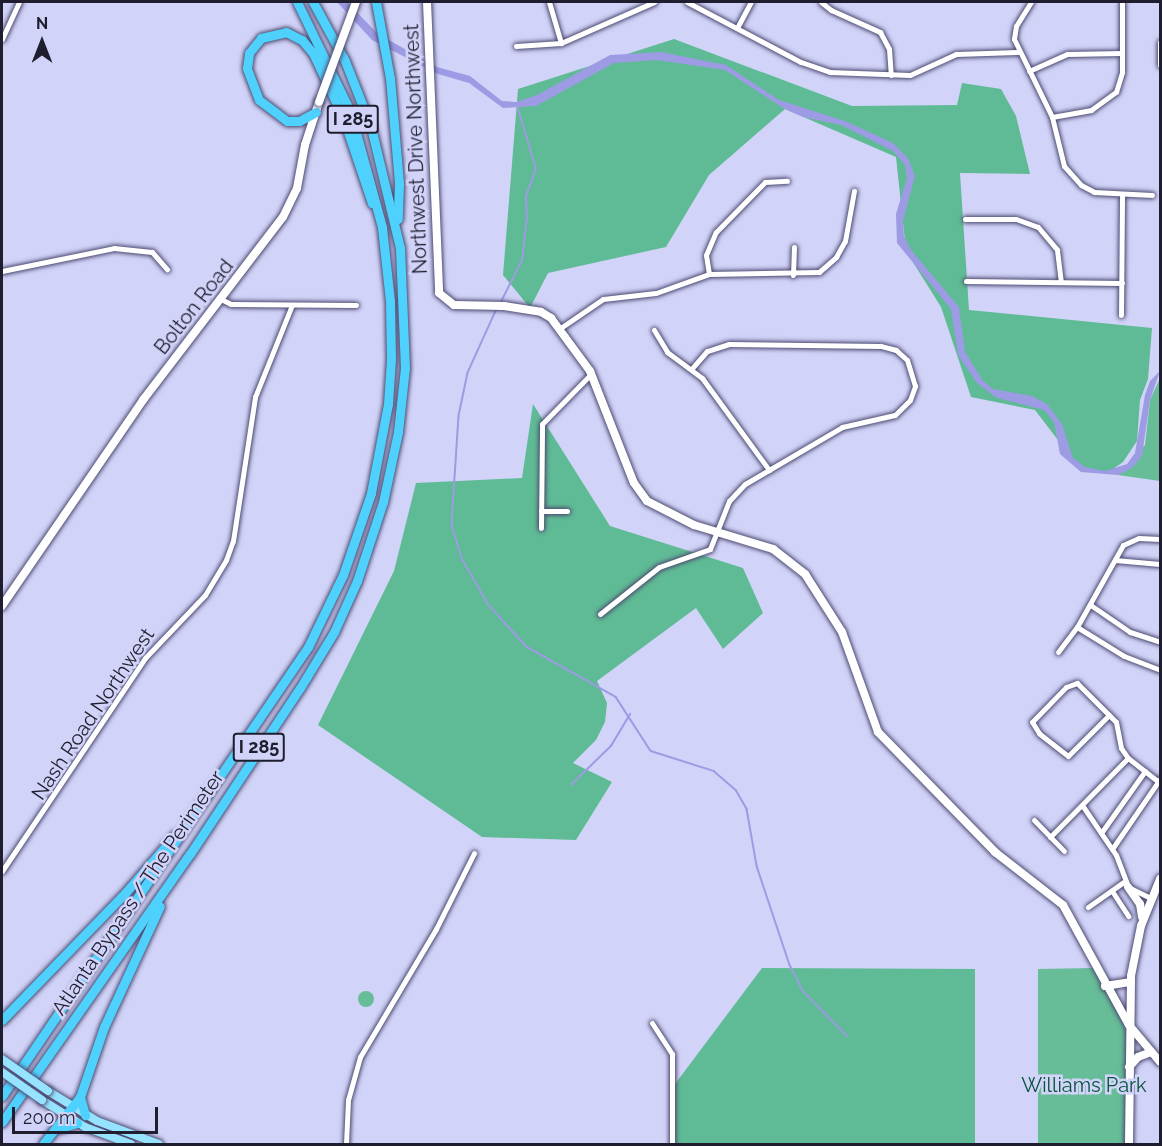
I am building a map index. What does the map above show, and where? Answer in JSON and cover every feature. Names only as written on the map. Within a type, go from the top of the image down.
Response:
[{"type":"highway","name":"Atlanta Bypass / The Perimeter","points":[[2,1096],[308,647],[343,575],[360,529],[377,468],[388,404],[391,320],[385,245],[358,133],[328,58],[297,2]]},
{"type":"highway","name":"Atlanta Bypass / The Perimeter","points":[[2,1122],[190,854],[334,632],[376,527],[393,462],[404,388],[405,302],[397,230],[371,127],[345,61],[313,2]]},
{"type":"highway","points":[[376,2],[388,66],[399,183],[397,230]]},
{"type":"highway","points":[[318,107],[299,122],[287,122],[259,100],[250,84],[247,60],[261,38],[286,32],[302,40],[314,53],[343,117],[385,245]]},
{"type":"highway","points":[[2,1020],[126,892],[205,799]]},
{"type":"highway","points":[[43,1144],[74,1109],[135,954],[190,854]]},
{"type":"highway","points":[[80,1097],[85,1115]]},
{"type":"highway","points":[[57,1129],[77,1123]]},
{"type":"main road","points":[[2,1059],[85,1115],[146,1143],[159,1144]]},
{"type":"main road","points":[[2,1072],[68,1118],[131,1144]]},
{"type":"street","points":[[2,39],[19,2]]},
{"type":"street","name":"Bolton Road","points":[[2,606],[142,401],[290,206],[318,107],[356,2]]},
{"type":"street","name":"Northwest Drive Northwest","points":[[427,2],[439,293],[454,305],[504,306],[541,312],[559,329],[591,374],[639,491],[656,508],[773,549],[805,574],[842,633],[878,732],[995,852],[1063,905],[1105,986],[1129,1025],[1161,1062]]},
{"type":"street","points":[[549,2],[561,42]]},
{"type":"street","points":[[516,46],[561,42],[654,2]]},
{"type":"street","points":[[687,2],[817,69],[891,75],[921,73],[956,54],[1017,52]]},
{"type":"street","points":[[737,28],[752,2]]},
{"type":"street","points":[[821,2],[837,14],[868,24],[880,32],[889,49],[891,75]]},
{"type":"street","points":[[1030,2],[1016,26],[1017,52],[1052,117],[1059,155],[1071,176],[1094,192],[1152,195]]},
{"type":"street","points":[[1052,117],[1091,110],[1108,101],[1120,81],[1122,2]]},
{"type":"street","points":[[1161,42],[1161,64]]},
{"type":"street","points":[[1029,71],[1067,54],[1122,53]]},
{"type":"street","points":[[709,274],[706,255],[716,232],[765,182],[787,181]]},
{"type":"street","points":[[559,329],[603,299],[656,293],[709,274],[793,275],[819,272],[836,257],[849,230],[854,191]]},
{"type":"street","points":[[1121,315],[1122,195]]},
{"type":"street","points":[[965,219],[1016,219],[1038,227],[1057,250],[1061,282]]},
{"type":"street","points":[[793,275],[794,247]]},
{"type":"street","points":[[2,271],[114,248],[152,252],[167,269]]},
{"type":"street","points":[[966,281],[1122,283]]},
{"type":"street","points":[[221,299],[231,303],[356,305]]},
{"type":"street","name":"Nash Road Northwest","points":[[2,871],[145,658],[205,595],[226,560],[233,541],[255,398],[292,305]]},
{"type":"street","points":[[654,330],[667,352],[692,368],[769,470]]},
{"type":"street","points":[[600,614],[640,578],[659,567],[705,553],[718,531],[734,494],[769,470],[842,428],[901,411],[915,386],[907,360],[896,350],[881,346],[729,344],[707,351],[692,368]]},
{"type":"street","points":[[541,528],[542,424],[591,374]]},
{"type":"street","points":[[541,511],[567,511]]},
{"type":"street","points":[[1058,652],[1092,606],[1119,549],[1131,539],[1161,539]]},
{"type":"street","points":[[1115,560],[1161,564]]},
{"type":"street","points":[[1092,606],[1130,632],[1161,642]]},
{"type":"street","points":[[1077,627],[1124,656],[1161,670]]},
{"type":"street","points":[[1109,715],[1068,756],[1039,734],[1032,722],[1071,684],[1077,683],[1109,715],[1118,727],[1120,743],[1128,758],[1160,781],[1112,849]]},
{"type":"street","points":[[1050,837],[1128,758]]},
{"type":"street","points":[[1101,833],[1145,771]]},
{"type":"street","points":[[1082,805],[1112,849],[1127,884],[1140,904],[1142,924]]},
{"type":"street","points":[[1034,820],[1064,851]]},
{"type":"street","points":[[346,1144],[351,1080],[373,1033],[436,929],[474,853]]},
{"type":"street","points":[[1129,1144],[1130,982],[1142,924],[1151,898],[1161,879]]},
{"type":"street","points":[[1088,907],[1127,884]]},
{"type":"street","points":[[1127,884],[1151,898]]},
{"type":"street","points":[[1112,891],[1128,916]]},
{"type":"street","points":[[1105,986],[1130,982]]},
{"type":"street","points":[[652,1023],[672,1054],[672,1144]]},
{"type":"street","points":[[1129,1067],[1138,1057],[1151,1052]]},
{"type":"green space","points":[[674,39],[852,106],[957,105],[962,83],[1001,89],[1016,116],[1030,174],[960,173],[969,310],[1152,328],[1148,379],[1140,400],[1137,441],[1123,462],[1106,474],[1077,465],[1035,410],[971,397],[941,307],[906,251],[896,157],[785,109],[709,175],[666,247],[548,273],[530,308],[503,275],[518,89]]},
{"type":"green space","points":[[1160,378],[1160,481],[1118,475],[1145,445],[1150,400]]},
{"type":"green space","points":[[533,404],[610,526],[743,568],[763,613],[723,649],[696,608],[597,681],[607,703],[605,722],[596,740],[573,763],[612,782],[576,840],[482,837],[318,725],[394,571],[416,483],[522,478]]},
{"type":"green space","points":[[762,968],[975,969],[975,1144],[672,1144],[672,1088]]},
{"type":"green space","name":"Williams Park","points":[[1094,968],[1128,1025],[1131,1144],[1038,1144],[1038,969]]},
{"type":"green space","points":[[363,991],[369,991],[374,999],[372,1005],[363,1007],[358,1002],[358,996]]},
{"type":"shaded area","points":[[337,2],[347,2],[378,34],[437,67],[470,76],[502,101],[516,102],[537,95],[610,55],[661,52],[726,65],[779,100],[845,121],[893,143],[908,158],[915,176],[903,221],[904,236],[911,250],[959,307],[965,352],[983,381],[993,389],[1032,396],[1047,404],[1062,424],[1073,458],[1085,467],[1105,471],[1127,464],[1135,453],[1145,395],[1150,381],[1160,371],[1150,400],[1142,456],[1132,468],[1118,475],[1081,472],[1060,454],[1054,422],[1044,410],[997,398],[977,383],[958,355],[951,309],[897,243],[896,214],[907,178],[905,165],[893,151],[841,125],[803,117],[783,108],[725,70],[657,60],[614,63],[536,106],[503,108],[469,83],[438,74],[372,40]]},
{"type":"waterway","points":[[501,302],[522,260],[527,217],[526,196],[536,169],[518,109]]},
{"type":"waterway","points":[[497,309],[468,373],[459,416],[452,525],[463,560],[488,604],[527,647],[616,697],[651,751],[714,771],[736,790],[747,809],[757,866],[790,965],[803,991],[847,1036]]},
{"type":"waterway","points":[[571,785],[611,746],[630,714]]}]
